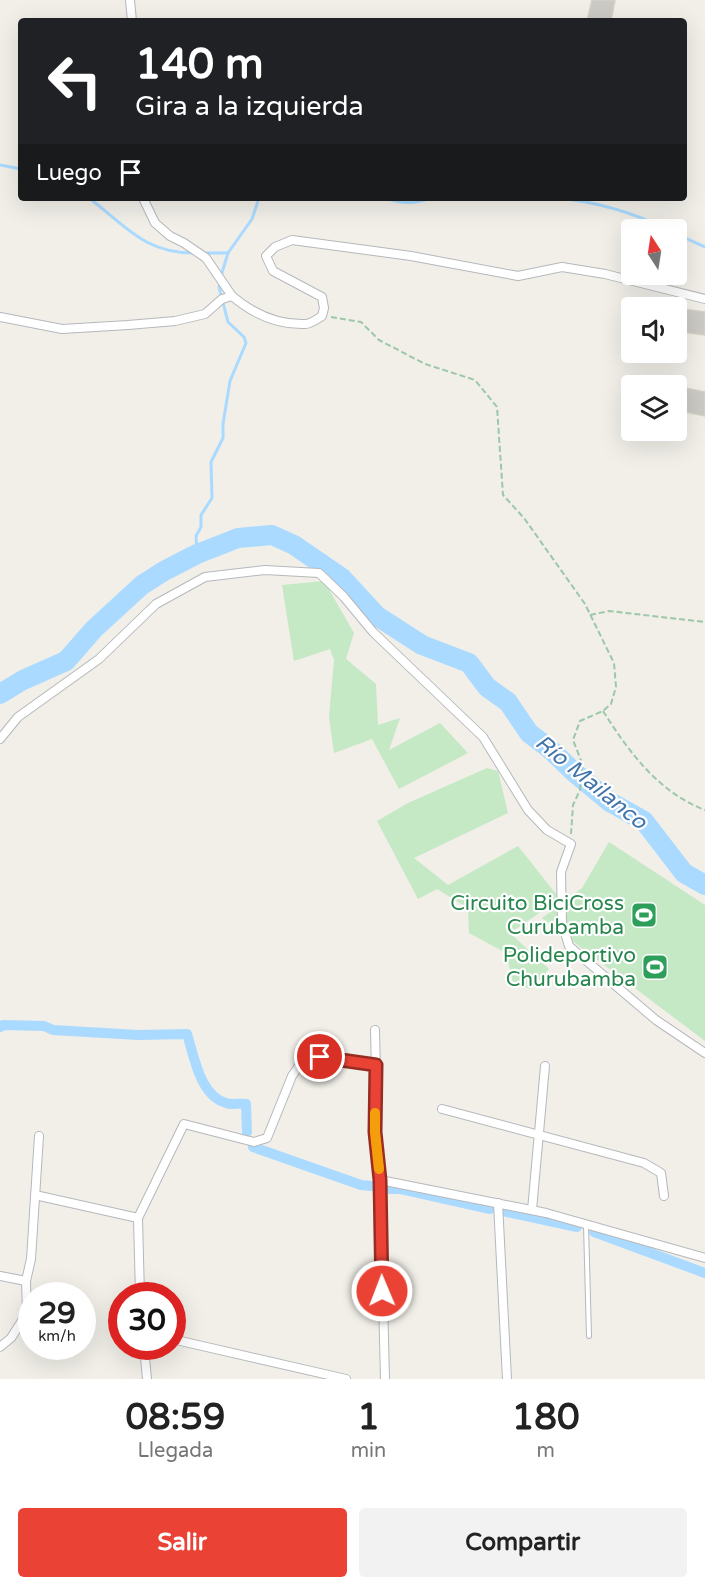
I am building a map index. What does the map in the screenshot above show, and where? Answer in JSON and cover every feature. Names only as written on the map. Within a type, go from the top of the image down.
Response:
[{"type":"street","points":[[130,0],[132,18]]},
{"type":"street","points":[[144,201],[155,222],[170,236],[206,258],[231,296],[253,313],[278,321],[307,324],[322,316],[324,308],[322,297],[273,271],[266,256],[275,247],[292,240],[411,256],[518,276],[562,267],[605,274],[705,299]]},
{"type":"street","points":[[0,317],[62,329],[175,321],[205,314],[222,299],[231,296]]},
{"type":"street","points":[[0,739],[18,717],[99,659],[156,604],[205,577],[265,570],[319,573],[409,668],[483,736],[528,810],[547,830],[571,844],[561,872],[562,923],[569,946],[656,1020],[705,1053]]},
{"type":"street","points":[[375,1030],[375,1132],[380,1180],[385,1379]]},
{"type":"street","points":[[140,1282],[138,1218],[184,1124],[254,1142],[267,1138],[292,1076],[305,1057],[376,1065]]},
{"type":"street","points":[[532,1210],[544,1066]]},
{"type":"street","points":[[442,1109],[539,1133],[644,1163],[661,1173],[664,1196]]},
{"type":"street","points":[[0,1347],[11,1338],[27,1313],[26,1281],[31,1259],[39,1136]]},
{"type":"street","points":[[380,1180],[532,1210],[705,1258]]},
{"type":"street","points":[[35,1196],[138,1218]]},
{"type":"street","points":[[498,1203],[507,1379]]},
{"type":"street","points":[[0,1276],[26,1281]]},
{"type":"street","points":[[186,1342],[346,1379]]},
{"type":"street","points":[[145,1360],[147,1379]]},
{"type":"lane","points":[[586,1225],[589,1336]]},
{"type":"path","points":[[322,316],[361,322],[379,340],[425,364],[475,380],[497,407],[502,495],[525,518],[591,615],[614,663],[616,687],[611,704],[603,711],[580,721],[573,740],[582,763],[580,790],[573,806],[571,844]]},
{"type":"path","points":[[591,615],[609,612],[705,622]]},
{"type":"path","points":[[603,711],[629,751],[649,773],[674,793],[705,810]]},
{"type":"green space","points":[[324,581],[354,633],[346,659],[376,684],[378,725],[400,718],[389,750],[440,723],[468,753],[399,789],[372,739],[334,753],[329,717],[334,660],[330,649],[294,661],[282,585]]},
{"type":"green space","points":[[487,768],[498,771],[508,813],[414,858],[448,885],[518,846],[560,899],[510,933],[549,969],[531,989],[513,983],[506,953],[469,933],[468,908],[437,889],[418,899],[377,821],[408,803]]},
{"type":"green space","name":"Circuito BiciCross Curubamba","points":[[609,842],[705,905],[705,1041],[542,918],[582,888]]},
{"type":"building","points":[[592,0],[615,0],[612,18],[588,18]]},
{"type":"building","points":[[687,310],[705,312],[705,335],[687,333]]},
{"type":"building","points":[[687,388],[705,392],[705,416],[687,412]]},
{"type":"waterway","points":[[0,165],[18,168]]},
{"type":"waterway","points":[[93,201],[149,243],[163,249],[196,253]]},
{"type":"waterway","points":[[221,276],[228,253],[252,219],[258,201]]},
{"type":"waterway","points":[[398,201],[419,201]]},
{"type":"waterway","points":[[580,201],[644,219]]},
{"type":"waterway","points":[[687,239],[705,247]]},
{"type":"waterway","points":[[202,253],[228,253]]},
{"type":"waterway","points":[[197,554],[196,536],[201,527],[201,515],[212,498],[211,462],[223,438],[230,381],[246,343],[244,337],[228,322],[219,287],[220,282]]},
{"type":"waterway","name":"Río Mailanco","points":[[0,694],[23,680],[66,661],[94,629],[142,585],[164,571],[197,554],[238,538],[272,535],[294,545],[342,578],[377,616],[422,645],[469,663],[487,687],[508,702],[529,733],[610,802],[644,821],[684,873],[705,885]]},
{"type":"waterway","points":[[0,1027],[3,1025],[44,1026],[53,1030],[138,1035],[187,1034],[199,1074],[210,1092],[217,1099],[226,1103],[246,1104],[247,1132]]},
{"type":"waterway","points":[[253,1147],[361,1185],[372,1186]]},
{"type":"waterway","points":[[390,1189],[401,1189],[490,1209]]},
{"type":"waterway","points":[[507,1212],[577,1227]]},
{"type":"waterway","points":[[594,1232],[705,1273]]},
{"type":"slow traffic","points":[[375,1113],[379,1169]]},
{"type":"place","name":"Circuito BiciCross Curubamba","points":[[644,915]]},
{"type":"place","name":"Polideportivo Churubamba","points":[[655,967]]},
{"type":"route","points":[[320,1057],[376,1065],[375,1132],[380,1180],[382,1291]]}]
